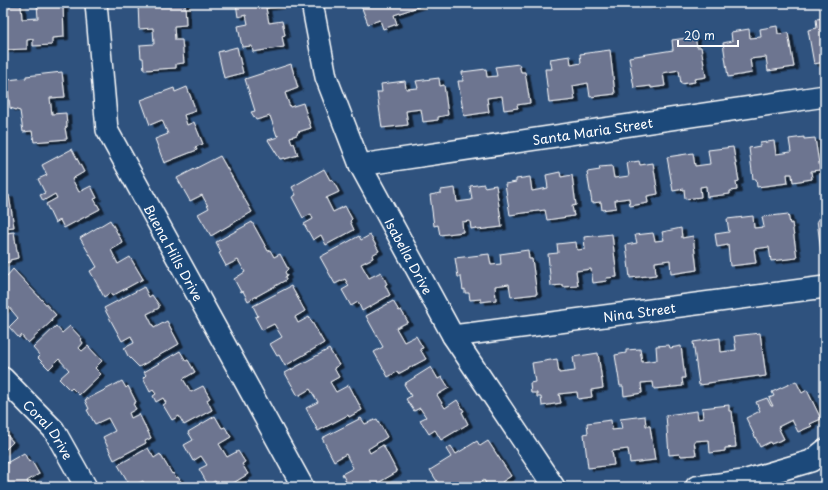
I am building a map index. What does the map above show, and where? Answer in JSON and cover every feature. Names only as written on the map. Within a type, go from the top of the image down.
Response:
[{"type":"street","name":"Buena Hills Drive","points":[[96,3],[107,130],[303,487]]},
{"type":"street","name":"Isabella Drive","points":[[312,3],[326,77],[360,165],[453,336],[554,487]]},
{"type":"street","name":"Santa Maria Street","points":[[360,165],[825,96]]},
{"type":"street","name":"Nina Street","points":[[453,336],[825,287]]},
{"type":"street","name":"Coral Drive","points":[[3,378],[54,430],[86,487]]},
{"type":"street","points":[[696,487],[743,481],[811,461],[825,450]]},
{"type":"building","points":[[51,3],[51,5],[63,5],[64,37],[52,38],[52,45],[33,46],[33,39],[27,40],[27,49],[3,50],[3,9],[7,9],[7,6],[21,5],[22,19],[38,18],[37,4]]},
{"type":"building","points":[[138,3],[185,3],[186,25],[174,26],[175,40],[182,40],[184,63],[176,64],[176,68],[144,70],[140,45],[154,44],[153,28],[139,29]]},
{"type":"building","points":[[236,3],[279,3],[280,6],[266,8],[269,23],[282,21],[285,35],[282,36],[284,47],[253,52],[252,46],[242,47],[238,26],[248,24],[246,15],[238,17]]},
{"type":"building","points":[[360,3],[430,3],[394,15],[397,24],[383,29],[380,20],[368,24]]},
{"type":"building","points":[[622,3],[657,3],[656,6],[647,6],[647,4]]},
{"type":"building","points":[[825,18],[825,62],[814,64],[808,30],[817,28],[816,19]]},
{"type":"building","points":[[777,26],[778,34],[788,33],[794,67],[768,71],[766,57],[750,59],[752,73],[728,77],[723,43],[732,41],[731,32],[749,29],[750,38],[761,37],[760,29]]},
{"type":"building","points":[[695,37],[697,47],[701,47],[706,77],[694,79],[695,82],[681,84],[679,70],[663,73],[665,86],[634,88],[629,57],[673,50],[672,40]]},
{"type":"building","points":[[237,47],[243,73],[224,78],[218,52]]},
{"type":"building","points":[[610,50],[615,94],[590,97],[588,83],[573,86],[575,100],[549,103],[545,69],[552,69],[550,59],[570,56],[571,65],[581,63],[580,54]]},
{"type":"building","points":[[291,64],[298,88],[285,93],[290,107],[303,103],[311,128],[298,132],[297,135],[290,137],[292,144],[294,143],[298,155],[280,159],[268,140],[278,137],[270,116],[256,120],[251,112],[255,111],[245,79]]},
{"type":"building","points":[[519,64],[521,72],[525,72],[530,103],[517,105],[518,108],[504,110],[502,96],[487,98],[489,112],[464,116],[458,81],[463,81],[462,72],[486,69],[487,77],[497,76],[495,67]]},
{"type":"building","points":[[62,72],[65,97],[50,98],[52,114],[66,113],[67,127],[65,128],[67,139],[34,142],[32,131],[23,132],[20,111],[10,108],[7,80],[26,78],[26,76]]},
{"type":"building","points":[[439,78],[440,86],[444,85],[448,115],[438,117],[438,120],[423,122],[421,109],[406,111],[408,125],[382,128],[377,92],[382,92],[381,84],[405,81],[406,89],[418,88],[416,81]]},
{"type":"building","points":[[187,87],[196,111],[184,115],[187,125],[194,122],[203,144],[195,147],[197,150],[164,163],[155,139],[168,134],[162,120],[150,125],[141,100],[174,88],[175,92]]},
{"type":"building","points":[[804,137],[804,139],[815,138],[820,170],[811,171],[812,179],[793,182],[792,174],[787,174],[788,183],[757,187],[756,179],[753,179],[749,148],[760,146],[760,143],[774,141],[776,154],[791,152],[789,139]]},
{"type":"building","points":[[733,147],[739,181],[736,182],[737,190],[730,191],[730,194],[707,197],[706,186],[700,187],[701,197],[685,199],[684,189],[673,191],[667,157],[693,153],[695,166],[710,164],[708,150]]},
{"type":"building","points":[[72,149],[84,172],[72,179],[79,192],[91,186],[97,198],[94,199],[100,209],[64,228],[60,220],[55,223],[46,204],[57,198],[55,194],[43,201],[40,195],[45,193],[38,179],[47,175],[42,165]]},
{"type":"building","points":[[220,156],[252,212],[211,236],[198,214],[209,208],[202,195],[190,201],[177,178]]},
{"type":"building","points":[[639,161],[640,165],[653,163],[658,194],[647,196],[648,203],[630,206],[629,198],[615,200],[616,208],[602,210],[601,202],[592,203],[587,172],[600,170],[599,167],[612,166],[614,178],[629,176],[627,163]]},
{"type":"building","points":[[324,169],[330,180],[332,179],[339,192],[326,198],[333,212],[345,206],[352,219],[350,221],[354,230],[326,245],[321,235],[313,240],[304,224],[313,219],[311,214],[303,218],[292,197],[296,195],[292,187]]},
{"type":"building","points":[[560,172],[561,177],[572,175],[576,205],[572,206],[574,216],[547,220],[545,210],[510,215],[505,184],[516,182],[516,179],[530,177],[532,191],[548,188],[546,175]]},
{"type":"building","points":[[484,184],[484,187],[496,185],[502,227],[477,230],[476,228],[471,229],[470,221],[462,222],[463,232],[440,235],[438,225],[434,226],[430,195],[441,193],[441,190],[455,188],[457,202],[472,200],[470,186]]},
{"type":"building","points":[[9,195],[14,227],[5,228],[6,233],[14,232],[18,258],[10,260],[10,262],[3,263],[3,196]]},
{"type":"building","points":[[825,211],[825,252],[821,252],[817,220],[820,220],[819,212]]},
{"type":"building","points":[[788,214],[790,224],[792,223],[797,258],[771,261],[769,247],[754,249],[756,263],[730,266],[728,245],[717,247],[715,234],[729,232],[727,219],[753,216],[754,228],[764,227],[762,217]]},
{"type":"building","points":[[110,220],[123,243],[111,250],[118,264],[130,257],[143,279],[112,296],[110,293],[104,297],[90,271],[97,267],[80,238]]},
{"type":"building","points":[[252,222],[268,251],[270,250],[274,257],[280,254],[288,269],[285,272],[287,276],[285,277],[286,280],[248,301],[234,279],[245,272],[238,260],[226,266],[219,253],[221,252],[216,242]]},
{"type":"building","points":[[681,228],[682,238],[693,236],[697,270],[671,274],[670,260],[655,262],[656,275],[630,278],[626,245],[637,243],[635,235],[653,233],[655,241],[664,240],[662,232]]},
{"type":"building","points":[[612,234],[617,277],[606,278],[607,281],[593,283],[591,269],[576,271],[578,286],[551,286],[548,254],[558,253],[557,244],[576,242],[577,250],[585,249],[584,237]]},
{"type":"building","points":[[370,235],[379,251],[372,255],[373,258],[361,264],[369,278],[381,272],[387,284],[385,285],[390,295],[362,311],[358,302],[351,306],[342,290],[349,286],[345,279],[335,284],[320,257],[359,236],[361,240]]},
{"type":"building","points":[[528,250],[529,259],[532,259],[537,294],[511,297],[509,284],[495,286],[496,300],[481,302],[481,299],[470,300],[469,293],[465,293],[465,289],[463,290],[461,277],[458,277],[455,258],[489,254],[491,265],[501,264],[500,254]]},
{"type":"building","points":[[13,269],[56,315],[51,319],[52,321],[28,343],[21,335],[19,338],[9,327],[18,318],[8,306],[3,311],[3,276],[5,274],[7,276]]},
{"type":"building","points":[[291,286],[305,311],[295,317],[298,323],[309,317],[324,343],[285,366],[279,355],[277,356],[270,344],[282,337],[274,324],[262,330],[255,317],[258,316],[253,306]]},
{"type":"building","points":[[144,287],[149,297],[152,295],[159,305],[159,308],[147,314],[154,328],[167,321],[179,344],[139,367],[128,356],[124,348],[134,343],[131,336],[122,341],[104,308]]},
{"type":"building","points":[[393,301],[399,311],[401,310],[408,322],[396,328],[404,342],[416,336],[423,348],[420,349],[426,359],[398,374],[397,372],[388,377],[374,352],[383,347],[366,316]]},
{"type":"building","points":[[56,326],[62,333],[70,326],[82,339],[81,340],[83,343],[79,348],[82,351],[88,346],[102,361],[95,368],[101,374],[79,395],[72,388],[70,390],[59,379],[69,370],[59,359],[49,369],[38,358],[40,356],[33,348]]},
{"type":"building","points":[[760,333],[766,376],[699,385],[693,342],[720,338],[721,352],[736,350],[734,336]]},
{"type":"building","points":[[669,345],[670,348],[681,346],[685,378],[682,378],[683,386],[654,389],[653,382],[641,383],[642,393],[624,396],[623,386],[620,386],[615,355],[626,353],[626,350],[640,349],[642,362],[657,360],[656,346]]},
{"type":"building","points":[[329,349],[339,365],[334,368],[339,377],[330,382],[336,392],[349,385],[362,410],[349,417],[348,415],[318,431],[306,408],[318,402],[310,389],[298,396],[285,373]]},
{"type":"building","points":[[180,351],[186,361],[188,360],[195,372],[183,379],[191,392],[203,386],[210,398],[207,400],[212,410],[184,425],[179,416],[172,420],[163,405],[166,403],[163,398],[156,402],[153,396],[156,394],[153,390],[150,392],[143,378],[146,375],[144,372]]},
{"type":"building","points":[[598,353],[603,388],[591,390],[592,397],[578,399],[577,392],[559,394],[561,403],[542,406],[541,397],[537,397],[537,393],[531,393],[530,383],[535,382],[532,363],[557,359],[559,373],[575,371],[573,357]]},
{"type":"building","points":[[431,367],[438,379],[442,377],[449,388],[437,395],[445,408],[457,400],[464,411],[462,412],[468,424],[441,440],[435,430],[429,434],[420,420],[426,417],[420,408],[414,411],[406,399],[411,396],[404,384]]},
{"type":"building","points":[[122,381],[126,388],[128,386],[136,402],[133,404],[136,409],[129,413],[131,418],[139,414],[151,438],[145,441],[146,443],[114,460],[103,437],[115,431],[108,418],[95,424],[87,410],[89,409],[85,400]]},
{"type":"building","points":[[796,381],[802,393],[807,390],[821,419],[810,424],[812,426],[798,432],[792,420],[778,427],[784,439],[771,444],[770,442],[760,447],[746,418],[760,411],[756,402],[767,398],[771,406],[773,406],[769,398],[774,396],[772,392]]},
{"type":"building","points":[[729,405],[729,411],[732,411],[736,447],[725,448],[725,451],[710,453],[709,440],[694,441],[696,455],[669,455],[666,415],[697,411],[698,419],[703,418],[702,408]]},
{"type":"building","points":[[215,416],[222,428],[225,427],[231,437],[219,444],[227,457],[238,451],[245,462],[242,464],[248,474],[227,487],[219,487],[215,481],[208,485],[199,469],[207,465],[201,456],[193,461],[184,445],[193,440],[188,432]]},
{"type":"building","points":[[645,416],[646,426],[650,426],[655,460],[630,463],[628,449],[612,451],[614,465],[588,468],[584,434],[588,433],[587,423],[611,420],[612,430],[622,429],[620,419]]},
{"type":"building","points":[[361,418],[365,424],[377,419],[387,437],[368,449],[370,453],[383,445],[397,472],[371,487],[349,487],[342,474],[353,468],[346,454],[334,461],[322,438]]},
{"type":"building","points":[[3,428],[13,442],[3,452]]},
{"type":"building","points":[[477,441],[480,446],[488,441],[511,476],[502,482],[503,484],[498,487],[488,487],[484,480],[473,487],[439,487],[430,470],[451,457],[446,449],[451,446],[456,454]]},
{"type":"building","points":[[148,448],[154,458],[160,454],[172,474],[173,473],[176,478],[178,477],[184,487],[146,487],[143,481],[131,487],[118,465]]},
{"type":"building","points":[[24,453],[29,462],[31,460],[39,474],[27,481],[30,487],[6,487],[3,482],[3,465]]}]
